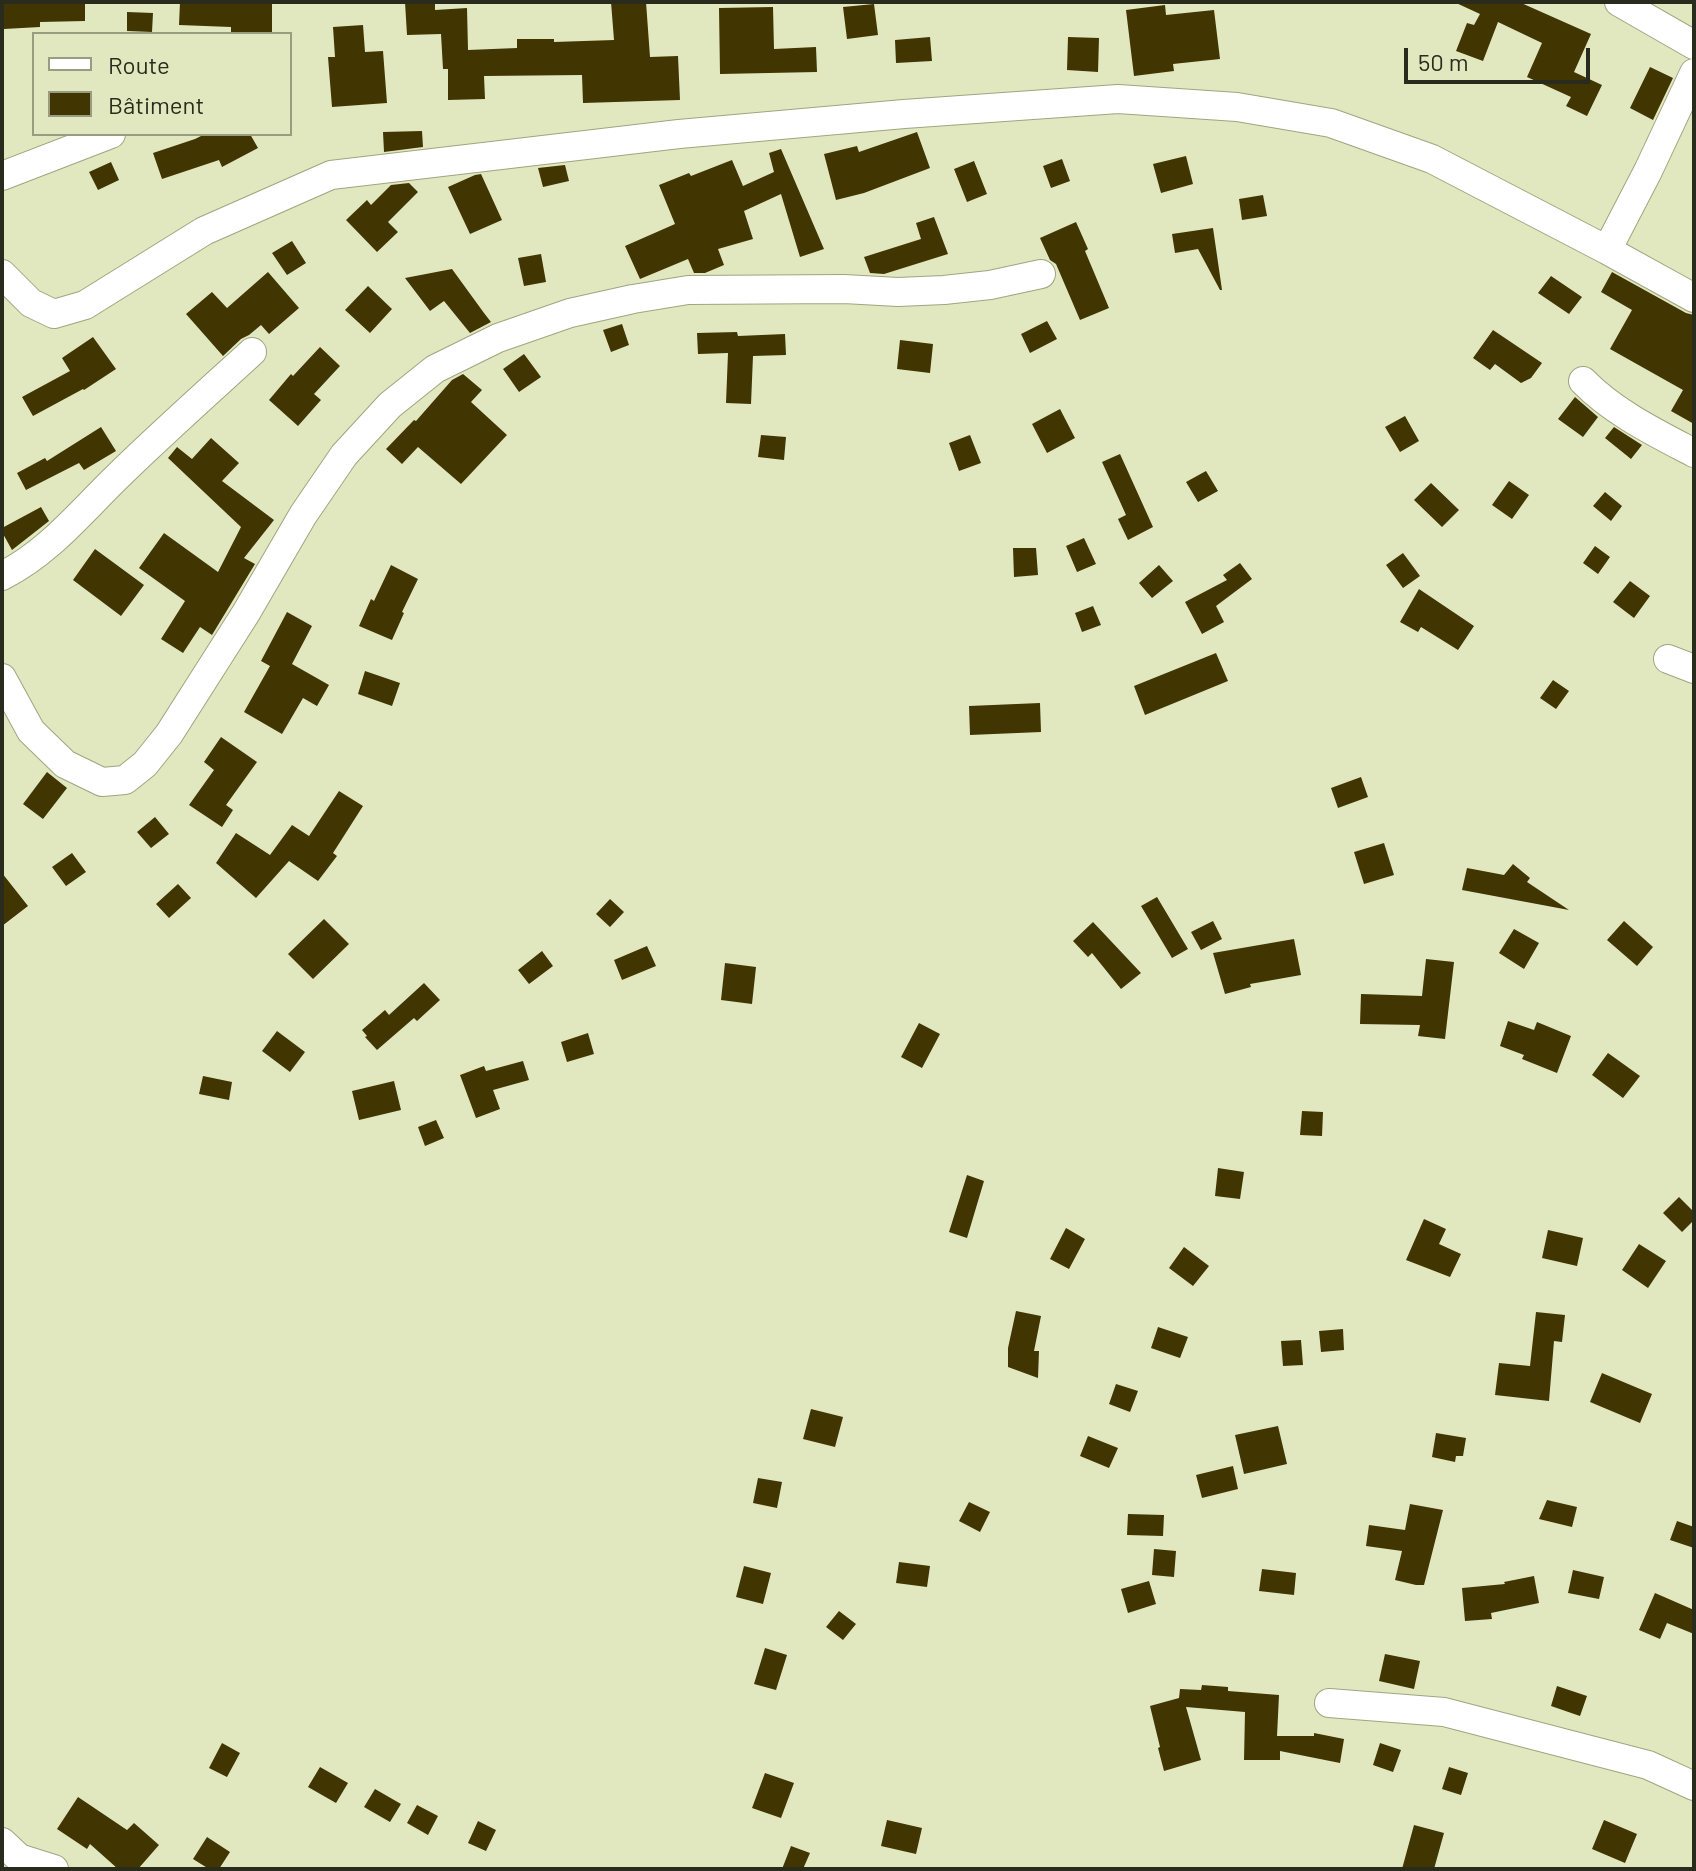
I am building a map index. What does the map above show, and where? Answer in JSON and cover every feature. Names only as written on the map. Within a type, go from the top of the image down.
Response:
[{"type":"street","points":[[1619,2],[1694,45]]},
{"type":"street","points":[[1607,250],[1694,73]]},
{"type":"street","points":[[2,274],[31,303],[54,314],[85,305],[204,231],[331,175],[679,134],[1118,99],[1237,107],[1331,123],[1432,159],[1694,298]]},
{"type":"street","points":[[2,176],[106,136]]},
{"type":"street","points":[[2,678],[31,731],[65,764],[102,782],[125,780],[145,764],[169,734],[246,613],[303,515],[344,455],[390,405],[435,369],[498,338],[570,313],[688,290],[944,290],[990,285],[1041,274]]},
{"type":"street","points":[[2,576],[42,550],[252,352]]},
{"type":"street","points":[[1583,381],[1599,396],[1694,453]]},
{"type":"street","points":[[1329,1703],[1444,1712],[1648,1765],[1694,1786]]},
{"type":"street","points":[[10,1857],[54,1869]]},
{"type":"building","points":[[3,2],[85,2],[85,21],[40,22],[40,27],[4,29]]},
{"type":"building","points":[[180,2],[272,2],[272,32],[231,32],[231,27],[179,25]]},
{"type":"building","points":[[405,2],[435,2],[435,10],[467,8],[468,50],[517,48],[517,39],[554,39],[554,42],[614,40],[611,2],[646,2],[650,57],[678,56],[680,100],[583,103],[582,75],[484,76],[485,99],[448,100],[448,69],[443,69],[441,34],[407,35]]},
{"type":"building","points":[[1454,2],[1519,2],[1591,34],[1574,72],[1602,85],[1587,116],[1566,106],[1571,97],[1527,77],[1542,43],[1498,22],[1483,61],[1456,51],[1467,23],[1474,25],[1480,14]]},
{"type":"building","points":[[874,4],[878,35],[847,39],[843,7]]},
{"type":"building","points":[[1165,5],[1166,15],[1214,10],[1220,59],[1173,64],[1174,71],[1134,76],[1126,10]]},
{"type":"building","points":[[773,7],[774,49],[816,47],[817,72],[720,74],[719,8]]},
{"type":"building","points":[[127,12],[153,13],[152,32],[127,31]]},
{"type":"building","points":[[363,25],[365,52],[383,51],[387,103],[332,107],[328,57],[335,57],[333,27]]},
{"type":"building","points":[[930,37],[932,61],[896,63],[895,40]]},
{"type":"building","points":[[1068,37],[1099,38],[1098,72],[1067,70]]},
{"type":"building","points":[[1650,67],[1673,78],[1653,120],[1630,108]]},
{"type":"building","points":[[422,131],[423,147],[384,152],[383,132]]},
{"type":"building","points":[[917,132],[930,168],[836,200],[824,154],[857,146],[859,152]]},
{"type":"building","points":[[201,136],[251,136],[258,148],[222,167],[219,160],[162,179],[153,153]]},
{"type":"building","points":[[781,149],[824,249],[800,257],[781,194],[744,211],[753,239],[718,249],[724,265],[705,273],[694,273],[688,259],[640,279],[625,246],[675,224],[659,185],[732,160],[743,186],[774,172],[769,153]]},
{"type":"building","points":[[1186,156],[1193,184],[1161,193],[1153,164]]},
{"type":"building","points":[[1062,159],[1070,181],[1051,188],[1043,166]]},
{"type":"building","points":[[974,161],[987,194],[967,202],[954,169]]},
{"type":"building","points":[[111,162],[119,180],[98,190],[89,172]]},
{"type":"building","points":[[565,165],[569,181],[543,187],[538,168]]},
{"type":"building","points":[[481,174],[502,220],[470,234],[448,187]]},
{"type":"building","points":[[409,183],[418,192],[388,222],[398,232],[377,252],[346,220],[367,200],[371,205],[391,185]]},
{"type":"building","points":[[1263,195],[1267,216],[1242,220],[1239,199]]},
{"type":"building","points":[[934,217],[948,254],[884,274],[870,273],[864,257],[921,239],[916,223]]},
{"type":"building","points":[[1076,222],[1109,308],[1080,320],[1056,264],[1050,260],[1040,238]]},
{"type":"building","points":[[1213,228],[1222,290],[1198,249],[1175,253],[1172,234]]},
{"type":"building","points":[[292,241],[306,263],[287,275],[272,253]]},
{"type":"building","points":[[541,254],[546,282],[524,286],[518,258]]},
{"type":"building","points":[[452,269],[491,322],[470,333],[444,301],[430,311],[405,278]]},
{"type":"building","points":[[268,272],[299,308],[269,334],[261,325],[223,356],[186,314],[212,292],[227,308]]},
{"type":"building","points":[[1612,272],[1694,315],[1694,424],[1671,411],[1683,390],[1610,349],[1632,310],[1601,292]]},
{"type":"building","points":[[1551,276],[1582,297],[1569,314],[1538,293]]},
{"type":"building","points":[[368,286],[392,309],[370,333],[345,310]]},
{"type":"building","points":[[1047,321],[1057,339],[1030,353],[1021,334]]},
{"type":"building","points":[[622,324],[629,345],[611,352],[603,330]]},
{"type":"building","points":[[1493,330],[1542,363],[1531,378],[1521,383],[1495,364],[1490,370],[1473,358]]},
{"type":"building","points":[[737,332],[738,336],[785,334],[786,355],[753,356],[751,404],[726,403],[728,353],[698,354],[697,333]]},
{"type":"building","points":[[93,337],[116,369],[84,390],[33,416],[22,397],[70,371],[62,358]]},
{"type":"building","points":[[900,340],[933,344],[930,373],[897,369]]},
{"type":"building","points":[[320,347],[340,366],[314,394],[321,400],[298,426],[269,400]]},
{"type":"building","points":[[524,354],[541,377],[519,392],[503,369]]},
{"type":"building","points":[[463,374],[482,390],[471,402],[507,435],[461,484],[418,447],[402,464],[386,449],[452,380]]},
{"type":"building","points":[[1575,397],[1598,417],[1583,437],[1558,419]]},
{"type":"building","points":[[1060,409],[1075,438],[1047,453],[1032,424]]},
{"type":"building","points":[[1405,416],[1419,441],[1400,452],[1385,427]]},
{"type":"building","points":[[101,427],[116,451],[84,470],[79,463],[26,490],[17,473],[45,458],[47,461]]},
{"type":"building","points":[[1614,427],[1642,445],[1631,459],[1605,438]]},
{"type":"building","points":[[761,435],[786,437],[784,460],[758,457]]},
{"type":"building","points":[[970,435],[981,463],[959,471],[949,443]]},
{"type":"building","points":[[211,438],[239,463],[222,481],[274,520],[244,558],[255,564],[212,635],[200,627],[183,653],[161,639],[185,601],[139,568],[164,533],[218,572],[241,527],[168,458],[177,447],[192,459]]},
{"type":"building","points":[[1120,454],[1153,527],[1128,540],[1118,519],[1126,515],[1102,462]]},
{"type":"building","points":[[1206,471],[1218,491],[1198,502],[1186,482]]},
{"type":"building","points":[[1509,481],[1529,495],[1512,519],[1492,505]]},
{"type":"building","points":[[1431,483],[1459,510],[1442,527],[1414,500]]},
{"type":"building","points":[[1605,492],[1622,506],[1611,521],[1593,506]]},
{"type":"building","points":[[41,507],[49,521],[12,550],[2,528]]},
{"type":"building","points":[[1084,538],[1096,564],[1077,572],[1066,546]]},
{"type":"building","points":[[1595,546],[1610,557],[1598,574],[1583,563]]},
{"type":"building","points":[[1013,548],[1036,548],[1038,575],[1014,577]]},
{"type":"building","points":[[95,549],[144,585],[121,616],[73,580]]},
{"type":"building","points":[[1403,553],[1420,576],[1403,588],[1386,565]]},
{"type":"building","points":[[1240,563],[1252,579],[1216,606],[1224,622],[1202,634],[1185,602],[1227,580],[1223,575]]},
{"type":"building","points":[[391,565],[418,579],[392,640],[359,626]]},
{"type":"building","points":[[1159,565],[1173,581],[1152,598],[1139,583]]},
{"type":"building","points":[[1630,581],[1650,596],[1634,618],[1613,602]]},
{"type":"building","points":[[1419,589],[1474,626],[1458,650],[1421,627],[1418,632],[1400,622]]},
{"type":"building","points":[[1093,606],[1101,625],[1082,632],[1075,613]]},
{"type":"building","points":[[287,612],[312,626],[292,664],[329,685],[317,706],[303,698],[282,734],[244,712],[270,666],[261,661]]},
{"type":"building","points":[[1216,653],[1228,681],[1145,715],[1134,686]]},
{"type":"building","points":[[365,671],[400,683],[392,706],[358,694]]},
{"type":"building","points":[[1553,680],[1569,691],[1556,709],[1540,698]]},
{"type":"building","points":[[1040,703],[1041,732],[970,735],[969,706]]},
{"type":"building","points":[[221,737],[257,762],[226,805],[233,810],[222,827],[189,805],[214,770],[204,762]]},
{"type":"building","points":[[47,772],[67,788],[43,819],[23,804]]},
{"type":"building","points":[[1361,777],[1368,797],[1338,808],[1331,788]]},
{"type":"building","points":[[339,791],[363,806],[333,853],[337,856],[318,881],[289,861],[256,898],[216,863],[236,833],[270,855],[292,825],[309,836]]},
{"type":"building","points":[[155,817],[169,834],[151,848],[137,832]]},
{"type":"building","points":[[1384,843],[1394,875],[1364,884],[1354,852]]},
{"type":"building","points":[[72,853],[86,872],[66,886],[52,867]]},
{"type":"building","points":[[1513,864],[1530,878],[1527,882],[1569,910],[1462,890],[1467,868],[1504,875]]},
{"type":"building","points":[[2,873],[28,906],[2,926]]},
{"type":"building","points":[[178,884],[191,898],[169,918],[156,904]]},
{"type":"building","points":[[1157,897],[1188,949],[1172,958],[1141,906]]},
{"type":"building","points":[[610,899],[624,912],[610,927],[596,914]]},
{"type":"building","points":[[324,919],[349,944],[313,979],[288,954]]},
{"type":"building","points":[[1213,921],[1222,939],[1201,950],[1191,932]]},
{"type":"building","points":[[1624,921],[1653,947],[1637,966],[1607,940]]},
{"type":"building","points":[[1093,922],[1141,973],[1121,989],[1092,953],[1088,957],[1073,941]]},
{"type":"building","points":[[1514,929],[1539,943],[1524,969],[1499,953]]},
{"type":"building","points":[[1294,939],[1301,975],[1250,984],[1251,987],[1225,994],[1213,953]]},
{"type":"building","points":[[647,946],[656,966],[622,980],[614,960]]},
{"type":"building","points":[[542,951],[553,966],[529,984],[518,970]]},
{"type":"building","points":[[1426,959],[1454,962],[1445,1039],[1418,1036],[1420,1025],[1360,1024],[1361,994],[1422,996]]},
{"type":"building","points":[[725,963],[756,967],[752,1004],[721,1000]]},
{"type":"building","points":[[424,983],[440,1000],[377,1050],[362,1030],[385,1010],[389,1015]]},
{"type":"building","points":[[1508,1021],[1534,1030],[1537,1022],[1571,1036],[1557,1073],[1500,1046]]},
{"type":"building","points":[[919,1023],[940,1034],[922,1068],[901,1057]]},
{"type":"building","points":[[277,1031],[305,1052],[290,1072],[262,1051]]},
{"type":"building","points":[[588,1033],[594,1054],[567,1062],[561,1042]]},
{"type":"building","points":[[1608,1053],[1640,1076],[1623,1098],[1592,1075]]},
{"type":"building","points":[[523,1061],[529,1080],[493,1090],[500,1109],[476,1118],[460,1075],[484,1066],[486,1071]]},
{"type":"building","points":[[203,1076],[232,1082],[229,1100],[199,1094]]},
{"type":"building","points":[[394,1081],[401,1110],[359,1120],[352,1091]]},
{"type":"building","points":[[1302,1111],[1323,1112],[1322,1136],[1300,1135]]},
{"type":"building","points":[[436,1120],[444,1138],[425,1146],[418,1127]]},
{"type":"building","points":[[1218,1168],[1244,1172],[1240,1199],[1215,1196]]},
{"type":"building","points":[[967,1175],[984,1181],[967,1238],[949,1232]]},
{"type":"building","points":[[1679,1197],[1694,1212],[1694,1220],[1682,1232],[1663,1213]]},
{"type":"building","points":[[1424,1219],[1446,1229],[1439,1244],[1461,1254],[1450,1277],[1406,1260]]},
{"type":"building","points":[[1066,1228],[1085,1239],[1069,1269],[1050,1259]]},
{"type":"building","points":[[1548,1230],[1583,1238],[1577,1266],[1542,1258]]},
{"type":"building","points":[[1639,1244],[1666,1261],[1648,1288],[1622,1270]]},
{"type":"building","points":[[1184,1247],[1209,1266],[1193,1286],[1169,1268]]},
{"type":"building","points":[[1016,1311],[1041,1316],[1034,1351],[1039,1351],[1038,1378],[1008,1367],[1008,1348]]},
{"type":"building","points":[[1536,1312],[1565,1315],[1562,1342],[1554,1341],[1549,1401],[1495,1395],[1499,1363],[1530,1366]]},
{"type":"building","points":[[1158,1327],[1188,1337],[1180,1358],[1151,1348]]},
{"type":"building","points":[[1343,1329],[1344,1350],[1321,1352],[1319,1331]]},
{"type":"building","points":[[1301,1340],[1303,1365],[1283,1366],[1281,1341]]},
{"type":"building","points":[[1602,1373],[1652,1394],[1640,1423],[1590,1402]]},
{"type":"building","points":[[1116,1384],[1138,1391],[1130,1412],[1109,1404]]},
{"type":"building","points":[[811,1409],[843,1417],[835,1447],[803,1439]]},
{"type":"building","points":[[1278,1426],[1287,1464],[1244,1474],[1235,1435]]},
{"type":"building","points":[[1436,1433],[1466,1438],[1463,1456],[1456,1456],[1455,1462],[1432,1457]]},
{"type":"building","points":[[1088,1436],[1118,1448],[1109,1468],[1080,1456]]},
{"type":"building","points":[[1233,1466],[1238,1489],[1202,1498],[1196,1475]]},
{"type":"building","points":[[758,1478],[782,1482],[777,1508],[753,1503]]},
{"type":"building","points":[[1547,1500],[1577,1507],[1572,1527],[1539,1519]]},
{"type":"building","points":[[969,1502],[990,1512],[980,1532],[959,1521]]},
{"type":"building","points":[[1410,1504],[1443,1510],[1424,1585],[1395,1580],[1402,1551],[1366,1546],[1369,1525],[1405,1530]]},
{"type":"building","points":[[1128,1514],[1164,1515],[1163,1536],[1127,1535]]},
{"type":"building","points":[[1677,1521],[1694,1527],[1694,1548],[1670,1540]]},
{"type":"building","points":[[1154,1549],[1176,1551],[1174,1577],[1152,1575]]},
{"type":"building","points":[[899,1562],[930,1566],[927,1587],[896,1583]]},
{"type":"building","points":[[744,1566],[771,1573],[763,1604],[736,1597]]},
{"type":"building","points":[[1262,1569],[1296,1573],[1294,1595],[1259,1591]]},
{"type":"building","points":[[1573,1570],[1604,1577],[1599,1599],[1568,1593]]},
{"type":"building","points":[[1534,1576],[1539,1603],[1491,1613],[1492,1619],[1465,1621],[1462,1588],[1505,1584]]},
{"type":"building","points":[[1149,1581],[1156,1604],[1128,1613],[1121,1589]]},
{"type":"building","points":[[1655,1593],[1694,1610],[1694,1634],[1667,1623],[1660,1639],[1639,1630]]},
{"type":"building","points":[[839,1611],[856,1624],[843,1640],[826,1627]]},
{"type":"building","points":[[765,1648],[787,1655],[776,1690],[754,1684]]},
{"type":"building","points":[[1385,1654],[1420,1661],[1414,1689],[1379,1681]]},
{"type":"building","points":[[1202,1685],[1228,1687],[1228,1691],[1279,1695],[1277,1736],[1314,1736],[1314,1733],[1344,1739],[1340,1763],[1280,1751],[1280,1760],[1244,1760],[1245,1712],[1186,1707],[1201,1760],[1164,1771],[1150,1706],[1179,1698],[1180,1689],[1201,1690]]},
{"type":"building","points":[[1557,1686],[1587,1696],[1580,1716],[1551,1706]]},
{"type":"building","points":[[222,1743],[240,1753],[227,1777],[209,1768]]},
{"type":"building","points":[[1380,1743],[1401,1750],[1393,1772],[1373,1765]]},
{"type":"building","points":[[320,1767],[348,1783],[336,1803],[308,1787]]},
{"type":"building","points":[[1449,1767],[1468,1773],[1461,1795],[1442,1789]]},
{"type":"building","points":[[765,1773],[794,1783],[781,1818],[752,1808]]},
{"type":"building","points":[[375,1789],[401,1804],[390,1822],[364,1807]]},
{"type":"building","points":[[78,1797],[127,1830],[134,1823],[159,1845],[138,1869],[118,1869],[90,1844],[87,1849],[57,1829]]},
{"type":"building","points":[[417,1805],[438,1816],[428,1835],[407,1823]]},
{"type":"building","points":[[887,1820],[922,1828],[916,1854],[881,1846]]},
{"type":"building","points":[[1604,1820],[1637,1834],[1625,1863],[1592,1849]]},
{"type":"building","points":[[478,1821],[496,1830],[486,1851],[468,1843]]},
{"type":"building","points":[[1414,1825],[1444,1833],[1434,1869],[1402,1869]]},
{"type":"building","points":[[207,1837],[230,1852],[219,1869],[209,1869],[193,1859]]},
{"type":"building","points":[[791,1846],[810,1853],[803,1869],[782,1869]]}]
